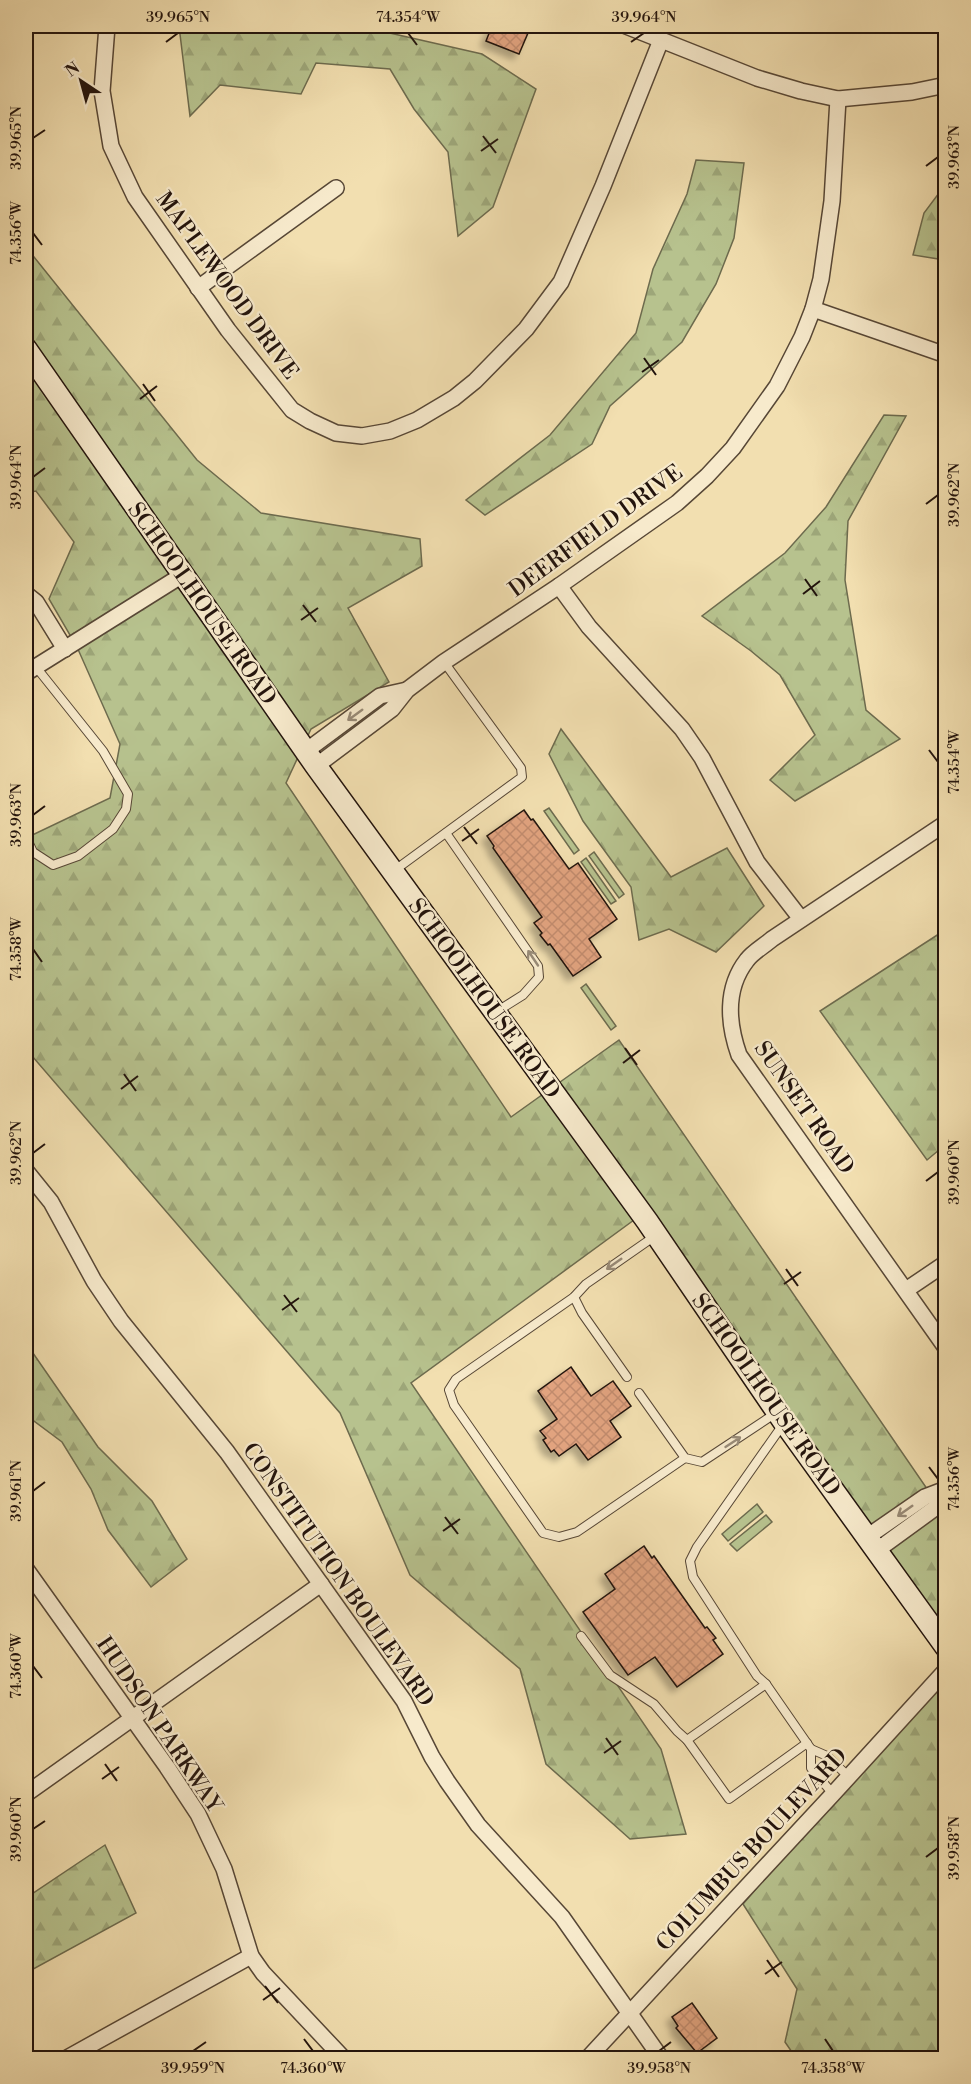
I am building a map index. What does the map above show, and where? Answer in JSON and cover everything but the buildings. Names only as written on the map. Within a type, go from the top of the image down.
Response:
[{"type":"street","name":"MAPLEWOOD DRIVE","points":[[107,26],[102,91],[111,146],[135,197],[228,330],[292,410],[310,422],[336,433],[362,436],[390,431],[417,420],[454,398],[475,381],[526,329],[561,282],[603,186],[661,40]]},
{"type":"street","points":[[626,26],[757,78],[838,99],[912,92],[945,85]]},
{"type":"street","name":"DEERFIELD DRIVE","points":[[311,758],[380,696],[407,690],[444,662],[559,586],[677,503],[733,448],[777,386],[802,337],[813,309],[821,279],[832,201],[838,99]]},
{"type":"street","points":[[198,288],[336,188]]},
{"type":"street","points":[[813,309],[945,355]]},
{"type":"street","name":"SCHOOLHOUSE ROAD","points":[[26,350],[311,758],[656,1235],[781,1417],[945,1647]]},
{"type":"street","points":[[31,670],[184,574]]},
{"type":"street","points":[[559,586],[589,627],[682,729],[702,758],[758,862],[801,919]]},
{"type":"street","points":[[26,594],[36,602],[65,649]]},
{"type":"street","name":"SUNSET ROAD","points":[[945,823],[801,919],[748,958],[736,976],[730,998],[733,1037],[740,1055],[945,1348]]},
{"type":"street","name":"CONSTITUTION BOULEVARD","points":[[26,1171],[51,1202],[94,1281],[121,1321],[227,1452],[404,1701],[432,1757],[478,1825],[562,1917],[661,2058]]},
{"type":"street","points":[[906,1290],[945,1263]]},
{"type":"street","points":[[872,1544],[925,1497],[945,1489]]},
{"type":"street","points":[[872,1544],[935,1508],[945,1496]]},
{"type":"street","name":"HUDSON PARKWAY","points":[[26,1569],[198,1814],[224,1869],[251,1956],[263,1973],[343,2058]]},
{"type":"street","points":[[26,1794],[321,1584]]},
{"type":"street","name":"COLUMBUS BOULEVARD","points":[[588,2058],[849,1777],[945,1670]]},
{"type":"street","points":[[67,2058],[251,1956]]},
{"type":"lane","points":[[393,871],[522,777],[521,768],[444,662]]},
{"type":"lane","points":[[26,837],[33,852],[53,865],[78,856],[113,829],[126,809],[128,794],[103,752],[31,670]]},
{"type":"lane","points":[[446,833],[538,966],[539,977],[523,995],[494,1013]]},
{"type":"lane","points":[[656,1235],[586,1284],[574,1297],[456,1379],[449,1390],[460,1415],[543,1533],[559,1537],[577,1532],[685,1458]]},
{"type":"lane","points":[[574,1297],[582,1313],[627,1377]]},
{"type":"lane","points":[[639,1393],[685,1458],[702,1462],[781,1417]]},
{"type":"lane","points":[[781,1417],[697,1547],[690,1561],[693,1577],[757,1676],[766,1684],[809,1746],[827,1756],[849,1777]]},
{"type":"lane","points":[[581,1636],[610,1675],[654,1704],[687,1740],[729,1799],[809,1746]]},
{"type":"lane","points":[[687,1740],[766,1684]]},
{"type":"lane","points":[[809,1746],[811,1768],[833,1794]]},
{"type":"green space","points":[[179,26],[359,26],[482,54],[536,89],[493,207],[458,236],[448,152],[414,109],[390,69],[316,63],[301,94],[220,85],[190,116]]},
{"type":"green space","points":[[696,160],[744,163],[734,238],[716,284],[682,342],[610,406],[592,444],[485,515],[466,500],[550,435],[636,333],[653,269],[687,194]]},
{"type":"green space","points":[[945,185],[945,260],[913,255],[924,213]]},
{"type":"green space","points":[[26,247],[197,460],[261,513],[420,539],[422,566],[348,608],[389,682],[311,729],[286,783],[511,1117],[619,1040],[945,1515],[945,1649],[634,1220],[411,1383],[661,1749],[686,1834],[630,1839],[546,1764],[520,1669],[410,1575],[340,1413],[26,1049],[26,838],[110,798],[120,744],[77,647],[49,599],[74,542],[36,491],[26,493]]},
{"type":"green space","points":[[884,415],[906,416],[848,521],[845,580],[866,710],[900,739],[795,801],[770,780],[815,735],[780,675],[702,616],[785,553],[826,507]]},
{"type":"green space","points":[[561,729],[671,877],[727,848],[764,906],[716,952],[669,929],[639,940],[631,887],[583,821],[549,754]]},
{"type":"green space","points":[[549,808],[579,850],[574,854],[544,811]]},
{"type":"green space","points":[[594,852],[624,894],[619,898],[589,856]]},
{"type":"green space","points":[[586,858],[616,901],[611,904],[581,862]]},
{"type":"green space","points":[[945,930],[945,1145],[927,1160],[820,1011]]},
{"type":"green space","points":[[586,984],[616,1026],[611,1030],[581,988]]},
{"type":"green space","points":[[26,1343],[98,1447],[152,1501],[187,1559],[151,1587],[108,1530],[91,1489],[62,1442],[26,1415]]},
{"type":"green space","points":[[757,1504],[763,1512],[728,1541],[722,1534]]},
{"type":"green space","points":[[766,1515],[772,1522],[737,1551],[730,1544]]},
{"type":"green space","points":[[945,1673],[945,2058],[796,2058],[785,2042],[797,1989],[743,1904]]},
{"type":"green space","points":[[105,1845],[136,1913],[26,1973],[26,1898]]}]
